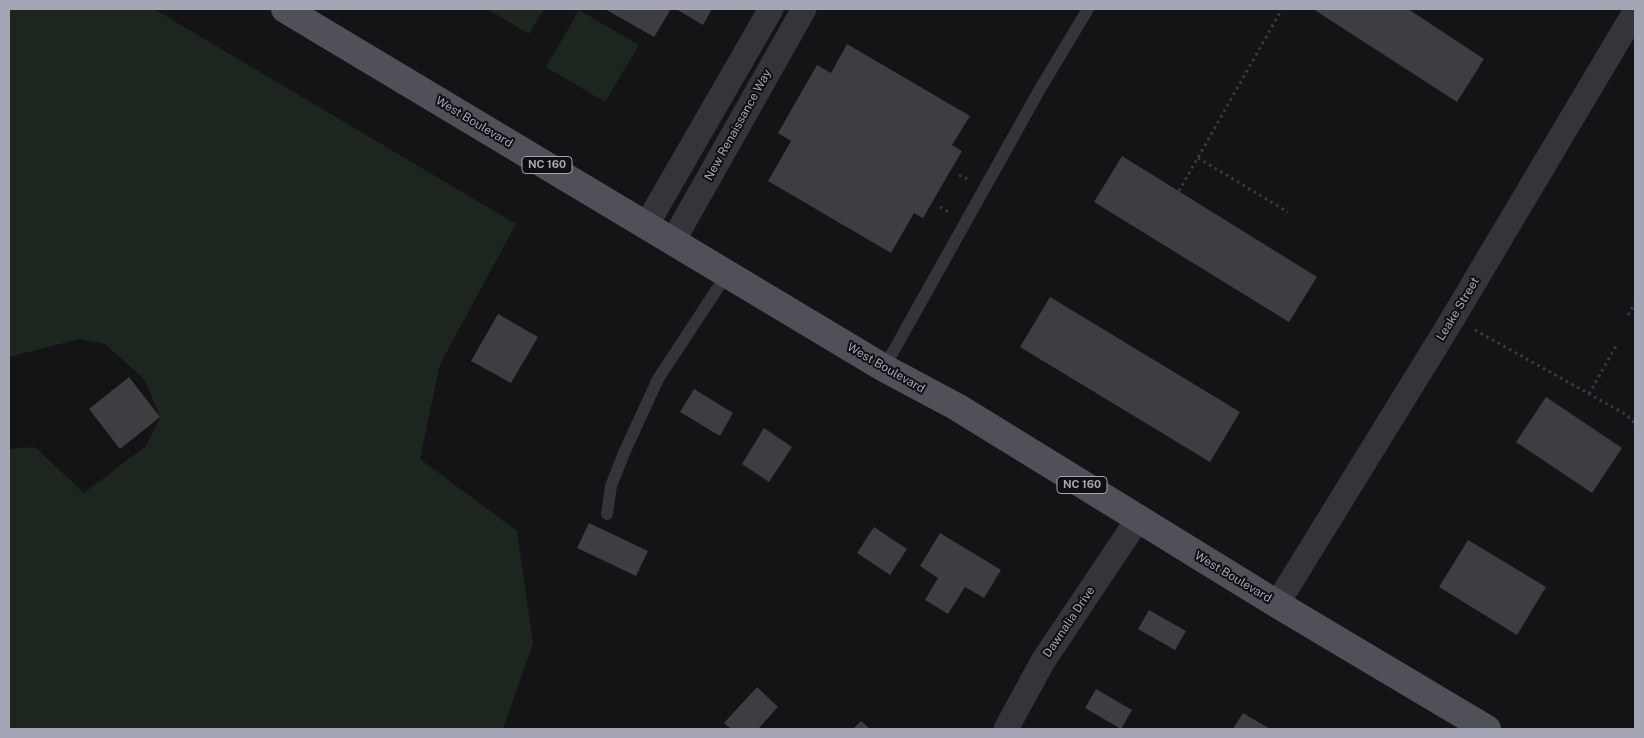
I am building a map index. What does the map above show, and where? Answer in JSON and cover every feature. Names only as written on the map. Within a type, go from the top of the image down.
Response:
[{"type":"main road","name":"West Boulevard","points":[[285,9],[647,224],[884,368],[957,407],[1277,604],[1486,729]]},
{"type":"street","points":[[647,224],[771,9]]},
{"type":"street","name":"New Renaissance Way","points":[[673,241],[804,9]]},
{"type":"street","name":"Leake Street","points":[[1277,604],[1447,328],[1635,12]]},
{"type":"street","name":"Dawnalia Drive","points":[[1006,729],[1043,661],[1138,519]]},
{"type":"lane","points":[[884,368],[1067,41],[1088,9]]},
{"type":"lane","points":[[607,514],[611,486],[658,378],[727,274]]},
{"type":"path","points":[[1179,191],[1282,9]]},
{"type":"path","points":[[1198,158],[1288,212]]},
{"type":"path","points":[[1628,315],[1635,303]]},
{"type":"path","points":[[1470,327],[1625,414],[1632,421],[1635,428]]},
{"type":"path","points":[[1589,394],[1616,346]]},
{"type":"shaded area","points":[[9,9],[154,9],[516,224],[440,364],[420,459],[517,531],[533,643],[503,729],[9,729],[9,449],[35,447],[84,493],[146,446],[160,417],[145,380],[105,344],[79,339],[9,357]]},
{"type":"shaded area","points":[[487,9],[544,9],[529,34]]},
{"type":"shaded area","points":[[579,10],[639,45],[605,102],[546,67]]},
{"type":"building","points":[[605,9],[671,9],[654,37]]},
{"type":"building","points":[[676,9],[712,9],[703,25]]},
{"type":"building","points":[[1313,9],[1408,9],[1484,59],[1457,102]]},
{"type":"building","points":[[847,44],[970,116],[952,145],[962,151],[923,218],[914,213],[891,253],[768,181],[791,141],[778,133],[817,65],[831,73]]},
{"type":"building","points":[[1122,156],[1317,277],[1289,322],[1094,202]]},
{"type":"building","points":[[1050,297],[1240,412],[1210,462],[1020,347]]},
{"type":"building","points":[[498,314],[538,337],[511,383],[471,361]]},
{"type":"building","points":[[129,377],[160,417],[120,449],[89,409]]},
{"type":"building","points":[[694,389],[733,413],[720,436],[680,412]]},
{"type":"building","points":[[1546,397],[1622,448],[1592,493],[1516,442]]},
{"type":"building","points":[[764,428],[792,447],[769,482],[742,464]]},
{"type":"building","points":[[589,523],[648,551],[636,576],[577,548]]},
{"type":"building","points":[[874,527],[907,549],[890,575],[857,553]]},
{"type":"building","points":[[940,533],[1001,570],[984,598],[965,587],[948,614],[925,600],[938,578],[920,566]]},
{"type":"building","points":[[1468,540],[1546,587],[1517,635],[1439,587]]},
{"type":"building","points":[[1149,610],[1186,631],[1175,650],[1138,629]]},
{"type":"building","points":[[757,687],[778,707],[758,729],[731,729],[724,723]]},
{"type":"building","points":[[1096,689],[1132,710],[1121,729],[1085,708]]},
{"type":"building","points":[[1243,713],[1270,729],[1233,729]]},
{"type":"building","points":[[861,721],[870,729],[853,729]]}]
